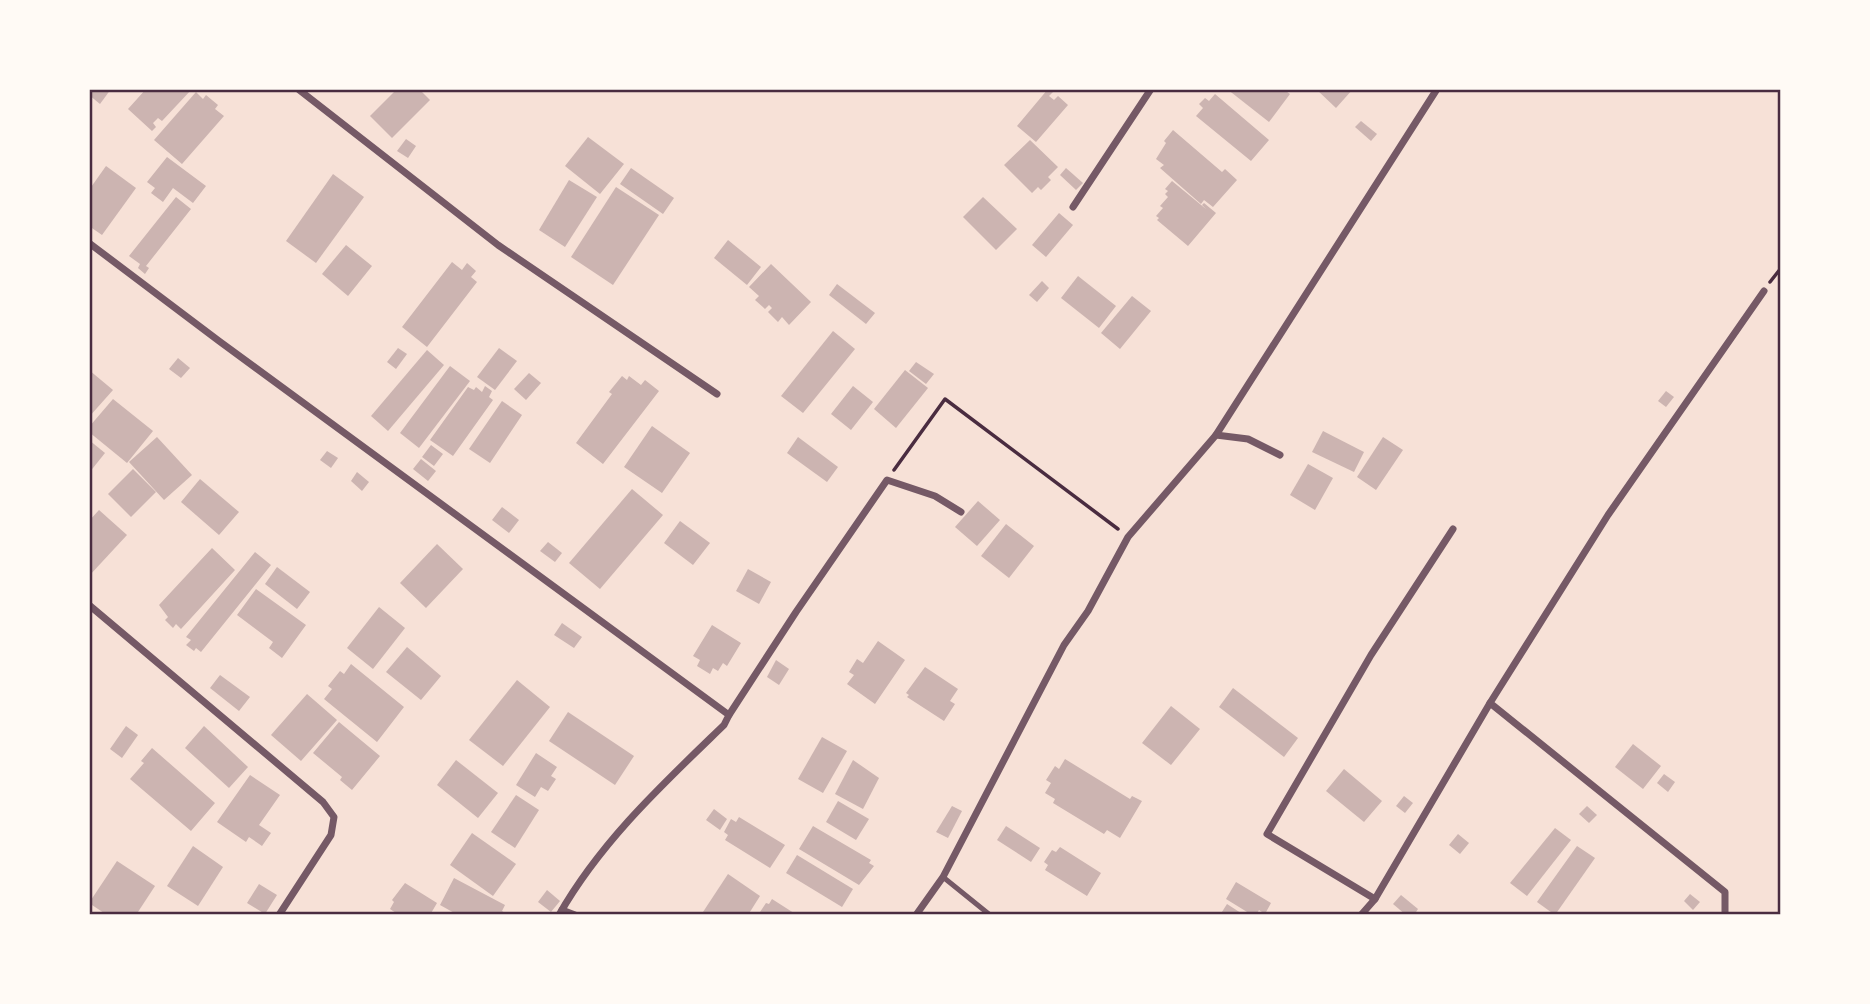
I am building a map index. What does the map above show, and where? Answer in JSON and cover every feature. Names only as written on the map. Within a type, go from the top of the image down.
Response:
[{"type":"street","points":[[298,89],[498,245],[717,394]]},
{"type":"street","points":[[1073,207],[1151,89]]},
{"type":"street","points":[[916,915],[943,877],[1065,645],[1088,611],[1128,537],[1216,435],[1437,89]]},
{"type":"street","points":[[89,243],[729,715]]},
{"type":"street","points":[[1362,915],[1375,899],[1490,704],[1608,515],[1764,291]]},
{"type":"street","points":[[1216,435],[1248,439],[1280,455]]},
{"type":"street","points":[[575,915],[561,912],[602,850],[664,783],[724,725],[796,612],[887,480],[935,496],[961,512]]},
{"type":"street","points":[[1375,899],[1267,834],[1371,655],[1453,529]]},
{"type":"street","points":[[89,605],[323,802],[334,817],[331,835],[279,915]]},
{"type":"street","points":[[1490,704],[1725,892],[1725,915]]},
{"type":"lane","points":[[943,877],[990,915]]},
{"type":"path","points":[[887,480],[945,399],[1128,537]]},
{"type":"building","points":[[89,89],[111,89],[100,104],[89,95]]},
{"type":"building","points":[[146,89],[192,89],[162,121],[158,118],[153,123],[156,127],[152,131],[128,109]]},
{"type":"building","points":[[397,89],[419,89],[430,100],[392,138],[370,116]]},
{"type":"building","points":[[1048,89],[1053,92],[1049,96],[1054,100],[1058,96],[1068,105],[1036,142],[1017,126]]},
{"type":"building","points":[[1227,89],[1283,89],[1290,94],[1269,122]]},
{"type":"building","points":[[1316,89],[1353,89],[1336,108]]},
{"type":"building","points":[[196,92],[203,99],[206,95],[218,105],[215,109],[224,116],[182,164],[154,140]]},
{"type":"building","points":[[1215,94],[1269,140],[1251,161],[1196,116],[1203,108],[1199,104],[1205,98],[1209,101]]},
{"type":"building","points":[[1361,121],[1377,134],[1371,141],[1355,127]]},
{"type":"building","points":[[1173,130],[1222,172],[1225,169],[1237,180],[1213,207],[1204,200],[1201,204],[1160,168],[1164,165],[1156,159],[1166,143],[1164,141]]},
{"type":"building","points":[[588,137],[624,164],[600,194],[565,166]]},
{"type":"building","points":[[406,139],[416,146],[408,158],[397,151]]},
{"type":"building","points":[[1030,140],[1058,167],[1041,190],[1038,187],[1032,193],[1004,165]]},
{"type":"building","points":[[167,157],[206,186],[193,203],[173,188],[163,202],[151,193],[155,188],[147,182]]},
{"type":"building","points":[[106,166],[136,188],[102,235],[89,226],[89,190]]},
{"type":"building","points":[[631,168],[674,198],[663,214],[620,184]]},
{"type":"building","points":[[1066,168],[1083,183],[1076,190],[1060,175]]},
{"type":"building","points":[[333,174],[364,197],[316,263],[286,241]]},
{"type":"building","points":[[569,180],[597,197],[565,247],[539,230]]},
{"type":"building","points":[[1172,181],[1206,209],[1202,205],[1204,203],[1216,213],[1188,246],[1157,220],[1159,218],[1156,216],[1168,197],[1165,194],[1168,191],[1165,189]]},
{"type":"building","points":[[616,187],[659,215],[613,285],[571,257]]},
{"type":"building","points":[[176,197],[191,209],[146,266],[149,268],[145,274],[138,268],[140,264],[129,256]]},
{"type":"building","points":[[983,197],[1017,229],[996,250],[963,217]]},
{"type":"building","points":[[1059,213],[1073,225],[1046,257],[1032,245]]},
{"type":"building","points":[[728,240],[761,267],[747,285],[714,258]]},
{"type":"building","points":[[346,245],[372,266],[348,296],[322,274]]},
{"type":"building","points":[[452,262],[462,270],[467,263],[476,271],[471,277],[477,282],[427,347],[402,327]]},
{"type":"building","points":[[771,264],[811,302],[789,325],[782,317],[778,322],[768,312],[772,308],[769,305],[765,309],[755,300],[759,296],[749,287]]},
{"type":"building","points":[[1078,276],[1116,306],[1099,328],[1061,298]]},
{"type":"building","points":[[1042,281],[1049,288],[1037,302],[1029,295]]},
{"type":"building","points":[[837,284],[875,313],[866,324],[829,295]]},
{"type":"building","points":[[1132,296],[1151,311],[1120,349],[1101,333]]},
{"type":"building","points":[[833,331],[855,349],[803,413],[781,396]]},
{"type":"building","points":[[398,348],[407,354],[396,369],[387,362]]},
{"type":"building","points":[[499,348],[517,361],[495,390],[477,377]]},
{"type":"building","points":[[427,350],[444,365],[388,431],[371,416]]},
{"type":"building","points":[[178,358],[190,368],[181,378],[169,369]]},
{"type":"building","points":[[916,362],[934,374],[926,384],[909,371]]},
{"type":"building","points":[[450,366],[470,381],[419,448],[400,433]]},
{"type":"building","points":[[89,370],[113,390],[89,417]]},
{"type":"building","points":[[905,370],[928,388],[896,428],[874,409]]},
{"type":"building","points":[[529,373],[541,383],[526,400],[514,389]]},
{"type":"building","points":[[622,376],[627,380],[629,376],[641,385],[645,380],[659,391],[603,464],[576,443]]},
{"type":"building","points":[[485,386],[492,391],[489,397],[493,400],[453,456],[430,440],[468,387],[474,390],[476,387],[482,392]]},
{"type":"building","points":[[853,386],[873,402],[851,430],[831,414]]},
{"type":"building","points":[[1666,391],[1674,397],[1666,407],[1658,401]]},
{"type":"building","points":[[113,399],[153,431],[127,463],[89,432],[89,427]]},
{"type":"building","points":[[502,401],[522,415],[490,463],[469,449]]},
{"type":"building","points":[[652,426],[690,453],[662,493],[624,467]]},
{"type":"building","points":[[1323,431],[1364,452],[1354,472],[1312,452]]},
{"type":"building","points":[[157,437],[192,475],[164,500],[129,462]]},
{"type":"building","points":[[798,437],[838,467],[827,482],[787,453]]},
{"type":"building","points":[[1383,437],[1403,450],[1376,490],[1357,477]]},
{"type":"building","points":[[89,440],[105,453],[89,473]]},
{"type":"building","points":[[431,445],[443,454],[434,466],[422,457]]},
{"type":"building","points":[[327,451],[338,458],[331,468],[320,460]]},
{"type":"building","points":[[421,459],[436,471],[428,481],[413,469]]},
{"type":"building","points":[[1308,464],[1333,478],[1315,510],[1290,495]]},
{"type":"building","points":[[133,469],[156,492],[131,517],[108,494]]},
{"type":"building","points":[[357,472],[369,482],[362,491],[351,481]]},
{"type":"building","points":[[200,479],[239,512],[219,535],[181,502]]},
{"type":"building","points":[[632,489],[663,515],[600,589],[569,563]]},
{"type":"building","points":[[978,501],[1000,520],[977,546],[955,527]]},
{"type":"building","points":[[502,507],[519,520],[509,533],[492,520]]},
{"type":"building","points":[[99,510],[127,535],[89,576],[89,521]]},
{"type":"building","points":[[680,521],[710,543],[693,565],[664,543]]},
{"type":"building","points":[[1006,524],[1034,546],[1009,578],[981,556]]},
{"type":"building","points":[[548,542],[562,553],[555,562],[540,551]]},
{"type":"building","points":[[437,544],[463,569],[426,608],[400,583]]},
{"type":"building","points":[[212,548],[235,570],[181,629],[176,624],[173,628],[165,620],[168,617],[159,605]]},
{"type":"building","points":[[255,552],[271,565],[201,652],[196,648],[194,651],[186,645],[191,640],[186,637]]},
{"type":"building","points":[[277,567],[310,592],[297,609],[265,584]]},
{"type":"building","points":[[748,569],[771,582],[759,604],[736,591]]},
{"type":"building","points":[[256,589],[306,625],[282,658],[269,648],[273,642],[237,615]]},
{"type":"building","points":[[379,607],[405,628],[373,669],[347,648]]},
{"type":"building","points":[[562,623],[582,637],[574,648],[554,635]]},
{"type":"building","points":[[712,625],[741,643],[727,666],[723,663],[718,671],[713,668],[710,674],[697,666],[700,660],[693,656]]},
{"type":"building","points":[[878,641],[905,660],[875,704],[847,684],[854,675],[849,672],[857,659],[863,663]]},
{"type":"building","points":[[407,647],[441,676],[421,700],[386,672]]},
{"type":"building","points":[[776,660],[789,669],[779,685],[767,677]]},
{"type":"building","points":[[351,664],[404,707],[377,742],[324,699],[332,689],[328,686],[340,671],[344,674]]},
{"type":"building","points":[[925,667],[958,689],[950,701],[955,704],[944,721],[907,697],[909,695],[906,693]]},
{"type":"building","points":[[220,675],[250,697],[239,711],[210,688]]},
{"type":"building","points":[[517,680],[550,707],[503,766],[469,740]]},
{"type":"building","points":[[1233,688],[1298,738],[1284,757],[1219,707]]},
{"type":"building","points":[[307,694],[337,720],[301,761],[271,735]]},
{"type":"building","points":[[1171,706],[1200,729],[1171,765],[1142,743]]},
{"type":"building","points":[[568,712],[634,756],[615,785],[549,741]]},
{"type":"building","points":[[339,722],[380,756],[352,790],[340,780],[342,777],[313,753]]},
{"type":"building","points":[[126,726],[138,735],[122,758],[110,749]]},
{"type":"building","points":[[204,726],[248,767],[229,788],[185,748]]},
{"type":"building","points":[[822,737],[847,751],[823,793],[798,779]]},
{"type":"building","points":[[1633,744],[1661,766],[1643,789],[1615,767]]},
{"type":"building","points":[[152,748],[215,803],[191,831],[130,779],[144,763],[141,761]]},
{"type":"building","points":[[536,753],[557,767],[551,776],[556,779],[548,791],[541,787],[535,797],[516,785]]},
{"type":"building","points":[[1065,759],[1130,799],[1132,796],[1142,801],[1120,838],[1107,830],[1104,834],[1053,803],[1055,799],[1045,793],[1051,783],[1046,780],[1055,766],[1059,769]]},
{"type":"building","points":[[456,760],[498,793],[478,818],[437,785]]},
{"type":"building","points":[[853,760],[879,778],[863,809],[835,794]]},
{"type":"building","points":[[1344,769],[1382,801],[1364,822],[1326,791]]},
{"type":"building","points":[[1664,774],[1675,782],[1668,792],[1657,783]]},
{"type":"building","points":[[250,775],[280,795],[259,825],[271,833],[262,846],[249,837],[246,842],[217,822]]},
{"type":"building","points":[[516,795],[539,810],[515,848],[491,832]]},
{"type":"building","points":[[1404,796],[1413,803],[1405,813],[1396,806]]},
{"type":"building","points":[[838,801],[869,819],[856,840],[826,822]]},
{"type":"building","points":[[952,806],[962,811],[948,838],[936,832]]},
{"type":"building","points":[[1587,806],[1597,815],[1589,823],[1579,814]]},
{"type":"building","points":[[714,809],[727,819],[720,830],[706,820]]},
{"type":"building","points":[[739,817],[785,845],[770,868],[725,840],[728,835],[724,832],[731,819],[736,822]]},
{"type":"building","points":[[813,826],[871,860],[869,863],[874,866],[859,885],[799,849]]},
{"type":"building","points":[[1006,826],[1040,848],[1031,862],[997,840]]},
{"type":"building","points":[[1555,828],[1571,840],[1527,896],[1510,883]]},
{"type":"building","points":[[472,833],[516,864],[493,896],[450,865]]},
{"type":"building","points":[[1458,834],[1469,843],[1460,854],[1449,845]]},
{"type":"building","points":[[193,846],[223,867],[198,906],[167,886]]},
{"type":"building","points":[[1577,846],[1595,858],[1555,915],[1537,902]]},
{"type":"building","points":[[1060,847],[1101,873],[1087,896],[1045,870],[1048,865],[1044,862],[1052,850],[1056,852]]},
{"type":"building","points":[[797,855],[853,889],[842,907],[786,873]]},
{"type":"building","points":[[117,861],[155,886],[136,915],[107,915],[89,903]]},
{"type":"building","points":[[728,874],[760,896],[748,915],[701,915]]},
{"type":"building","points":[[454,878],[505,905],[502,911],[508,915],[458,915],[440,905]]},
{"type":"building","points":[[1236,882],[1271,903],[1265,914],[1259,910],[1256,915],[1252,915],[1226,899]]},
{"type":"building","points":[[405,883],[437,903],[430,915],[399,915],[390,909],[394,902],[392,900]]},
{"type":"building","points":[[259,884],[277,895],[265,914],[247,903]]},
{"type":"building","points":[[547,890],[560,901],[551,912],[538,902]]},
{"type":"building","points":[[1690,894],[1700,902],[1693,910],[1684,901]]},
{"type":"building","points":[[1401,895],[1418,909],[1414,915],[1406,915],[1393,904]]},
{"type":"building","points":[[772,899],[797,915],[758,915]]},
{"type":"building","points":[[1227,904],[1244,915],[1220,915]]}]
